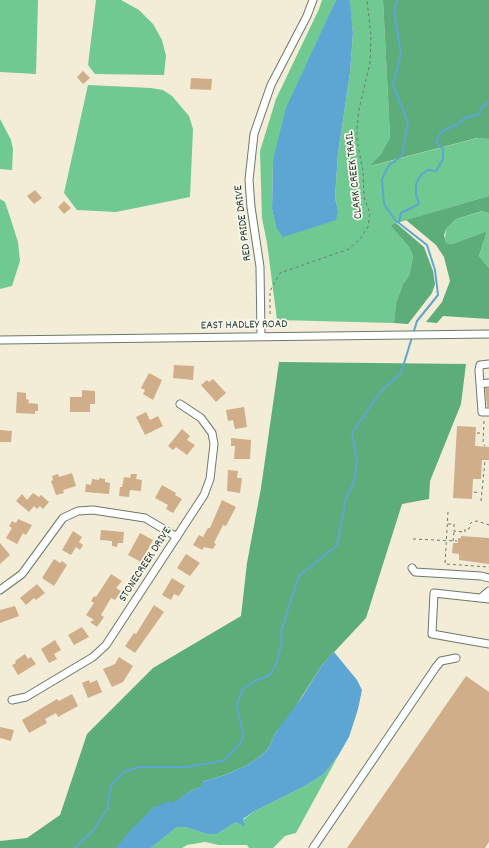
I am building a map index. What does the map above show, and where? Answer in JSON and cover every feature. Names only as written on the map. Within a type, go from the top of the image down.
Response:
[{"type":"street","name":"RED PRIDE DRIVE","points":[[261,336],[260,267],[253,226],[249,180],[254,134],[271,85],[307,16],[313,0]]},
{"type":"street","name":"EAST HADLEY ROAD","points":[[0,340],[489,334]]},
{"type":"street","points":[[489,364],[480,365],[482,412],[489,412]]},
{"type":"street","points":[[480,384],[489,383]]},
{"type":"street","name":"STONECREEK DRIVE","points":[[12,700],[26,697],[98,654],[112,638],[207,490],[214,444],[212,433],[206,423],[180,404]]},
{"type":"street","points":[[0,590],[25,571],[63,518],[78,510],[93,510],[145,518],[178,537]]},
{"type":"street","points":[[412,568],[415,572],[481,576],[489,578]]},
{"type":"street","points":[[481,576],[489,572]]},
{"type":"street","points":[[481,598],[489,591]]},
{"type":"street","points":[[489,599],[434,593],[432,634],[489,644]]},
{"type":"street","points":[[313,848],[436,667],[441,661],[456,658]]},
{"type":"path","name":"CLARK CREEK TRAIL","points":[[270,314],[270,291],[280,273],[349,249],[368,227],[370,213],[364,197],[363,171],[357,141],[359,109],[370,63],[372,36],[367,0]]},
{"type":"path","points":[[484,421],[483,434],[485,446]]},
{"type":"path","points":[[477,433],[483,434]]},
{"type":"path","points":[[481,501],[485,461]]},
{"type":"path","points":[[474,492],[481,493]]},
{"type":"path","points":[[448,512],[445,564],[489,566]]},
{"type":"path","points":[[454,531],[465,532],[465,528],[470,529],[470,524],[477,521],[489,525]]},
{"type":"path","points":[[447,524],[454,524],[453,541]]},
{"type":"path","points":[[413,539],[457,541]]},
{"type":"green space","points":[[0,0],[38,0],[36,74],[0,72]]},
{"type":"green space","points":[[96,0],[121,0],[139,10],[153,24],[162,40],[166,56],[164,75],[95,74],[88,65]]},
{"type":"green space","points":[[322,0],[336,0],[313,51],[273,160],[272,209],[276,227],[338,210],[335,198],[338,154],[350,73],[353,33],[349,0],[383,0],[390,137],[381,154],[371,166],[478,138],[489,139],[489,196],[390,225],[409,247],[413,256],[409,276],[403,284],[396,303],[394,323],[277,320],[267,243],[262,218],[260,151],[276,99]]},
{"type":"green space","points":[[383,0],[489,0],[489,139],[477,138],[370,166],[381,154],[390,137]]},
{"type":"green space","points":[[88,85],[151,88],[163,90],[172,96],[189,116],[193,129],[190,197],[116,212],[77,210],[64,193]]},
{"type":"green space","points":[[0,119],[11,140],[13,149],[12,170],[0,169]]},
{"type":"green space","points":[[489,196],[489,213],[482,211],[456,219],[446,229],[444,235],[446,243],[452,244],[487,231],[479,256],[489,268],[489,319],[443,316],[437,323],[426,322],[442,302],[450,281],[444,257],[436,245],[406,220]]},
{"type":"green space","points":[[0,199],[5,202],[11,220],[18,242],[20,261],[12,286],[0,289]]},
{"type":"green space","points":[[483,211],[489,213],[489,268],[479,256],[487,231],[452,244],[446,243],[445,239],[446,229],[456,219]]},
{"type":"green space","points":[[396,223],[424,247],[433,271],[435,284],[432,293],[408,324],[394,323],[396,303],[403,284],[409,276],[413,256],[409,247],[390,225]]},
{"type":"green space","points":[[279,362],[466,364],[461,404],[430,481],[429,499],[402,504],[366,618],[322,665],[288,718],[276,732],[268,749],[261,756],[249,764],[228,774],[202,782],[202,787],[192,790],[172,804],[153,808],[118,848],[0,848],[0,841],[27,838],[60,815],[87,734],[153,668],[241,616],[247,563],[261,488]]},
{"type":"green space","points":[[338,756],[296,833],[285,836],[273,848],[249,848],[247,845],[219,845],[205,842],[187,845],[182,848],[151,848],[177,827],[185,827],[207,834],[217,834],[236,822],[244,826],[243,820],[253,812],[303,787],[324,774]]},
{"type":"water","points":[[336,0],[349,0],[353,33],[350,73],[338,154],[335,198],[338,210],[336,220],[283,237],[276,227],[272,209],[273,160],[286,108]]},
{"type":"water","points":[[334,652],[357,680],[362,690],[358,709],[349,737],[338,756],[324,774],[303,787],[253,812],[243,819],[245,827],[236,822],[217,834],[207,834],[185,827],[177,827],[151,848],[116,848],[128,833],[153,808],[169,801],[172,803],[192,790],[201,787],[202,782],[228,774],[249,764],[261,756],[268,749],[276,732],[302,697],[322,665]]},
{"type":"building","points":[[83,71],[90,78],[83,84],[77,77]]},
{"type":"building","points":[[191,78],[212,79],[211,90],[190,89]]},
{"type":"building","points":[[35,190],[42,198],[34,204],[27,196]]},
{"type":"building","points":[[64,201],[71,208],[64,214],[58,207]]},
{"type":"building","points":[[174,365],[194,366],[193,380],[173,378]]},
{"type":"building","points":[[149,373],[162,380],[153,400],[143,394],[145,390],[141,388]]},
{"type":"building","points":[[213,379],[226,393],[216,402],[201,385],[207,380],[209,382]]},
{"type":"building","points":[[485,388],[489,388],[489,407],[487,407]]},
{"type":"building","points":[[82,390],[95,391],[95,404],[90,404],[90,412],[70,412],[70,397],[82,397]]},
{"type":"building","points":[[17,392],[26,393],[26,399],[29,400],[28,403],[38,404],[38,411],[35,411],[35,414],[16,413]]},
{"type":"building","points":[[244,407],[247,427],[235,429],[233,420],[228,421],[226,410]]},
{"type":"building","points":[[146,412],[150,420],[158,416],[163,426],[145,435],[136,417]]},
{"type":"building","points":[[457,426],[476,427],[475,446],[489,447],[489,460],[482,460],[481,479],[473,479],[472,499],[453,498]]},
{"type":"building","points":[[182,429],[190,436],[187,440],[195,445],[187,455],[176,447],[173,450],[168,446]]},
{"type":"building","points":[[0,430],[12,431],[11,442],[0,442]]},
{"type":"building","points":[[231,438],[251,440],[250,459],[234,459],[235,446],[231,446]]},
{"type":"building","points":[[228,470],[238,471],[237,478],[242,478],[240,493],[227,491]]},
{"type":"building","points":[[72,473],[76,486],[63,490],[64,493],[56,495],[51,481],[53,480],[52,476],[58,474],[59,477]]},
{"type":"building","points":[[131,474],[137,474],[136,479],[142,480],[141,491],[130,490],[129,497],[119,496],[120,487],[122,487],[124,477],[130,478]]},
{"type":"building","points":[[99,478],[105,479],[105,482],[110,483],[109,494],[85,492],[86,484],[91,485],[92,479],[99,480]]},
{"type":"building","points":[[162,485],[176,493],[175,495],[182,499],[173,513],[166,509],[168,505],[155,498]]},
{"type":"building","points":[[33,493],[39,497],[41,495],[49,502],[43,509],[40,506],[37,509],[34,506],[29,512],[16,501],[22,494],[27,500]]},
{"type":"building","points":[[222,500],[236,507],[226,526],[223,525],[214,543],[216,544],[213,549],[204,547],[202,550],[193,545],[199,535],[203,537],[208,528],[210,528]]},
{"type":"building","points":[[18,519],[32,525],[26,535],[23,533],[17,544],[6,538],[12,528],[9,526],[12,521],[16,523]]},
{"type":"building","points":[[101,530],[124,532],[123,543],[118,543],[117,547],[112,546],[112,541],[100,540]]},
{"type":"building","points":[[73,531],[82,537],[79,542],[83,545],[80,550],[76,547],[71,555],[62,550]]},
{"type":"building","points":[[140,533],[153,540],[141,562],[128,555]]},
{"type":"building","points":[[461,536],[489,538],[489,564],[459,560],[459,554],[452,553],[453,543],[458,543],[458,538],[461,538]]},
{"type":"building","points":[[0,543],[10,555],[0,564]]},
{"type":"building","points":[[186,554],[200,563],[190,576],[177,568]]},
{"type":"building","points":[[54,559],[60,563],[62,561],[67,565],[54,586],[42,578]]},
{"type":"building","points":[[111,574],[122,581],[116,588],[121,591],[115,600],[111,598],[101,615],[104,617],[97,627],[90,622],[94,620],[86,615],[94,603],[91,601],[94,596],[96,597]]},
{"type":"building","points":[[172,578],[185,586],[179,596],[174,594],[171,600],[162,595]]},
{"type":"building","points":[[37,584],[45,593],[36,600],[34,598],[26,605],[20,598]]},
{"type":"building","points":[[154,605],[164,612],[135,653],[125,646],[134,633],[136,634]]},
{"type":"building","points":[[15,606],[19,616],[0,623],[0,610]]},
{"type":"building","points":[[82,627],[89,637],[74,645],[68,635]]},
{"type":"building","points":[[55,640],[61,650],[54,654],[57,659],[49,663],[41,649]]},
{"type":"building","points":[[25,654],[28,659],[31,657],[36,664],[18,675],[12,665]]},
{"type":"building","points":[[119,657],[133,666],[123,682],[112,687],[103,669],[115,664]]},
{"type":"building","points":[[466,676],[489,692],[489,842],[485,848],[347,848]]},
{"type":"building","points":[[89,680],[90,683],[97,680],[102,692],[88,698],[82,683]]},
{"type":"building","points":[[72,694],[78,706],[58,717],[56,713],[45,719],[47,723],[29,733],[22,720],[57,699],[59,701]]},
{"type":"building","points":[[0,727],[14,730],[11,741],[0,738]]},
{"type":"waterway","points":[[75,848],[93,831],[107,809],[111,785],[124,772],[139,767],[186,767],[223,761],[241,743],[243,735],[237,705],[242,690],[255,681],[270,675],[277,662],[282,643],[281,631],[299,576],[337,545],[346,498],[354,482],[357,461],[352,433],[381,391],[401,373],[417,321],[438,295],[435,270],[427,245],[395,220],[384,204],[382,179],[389,165],[402,156],[408,122],[393,85],[401,54],[394,11],[397,0]]},
{"type":"waterway","points":[[399,222],[401,213],[419,204],[416,195],[416,184],[421,175],[428,170],[436,171],[443,159],[443,149],[436,142],[441,132],[458,124],[465,118],[479,114],[482,107],[489,102]]}]
